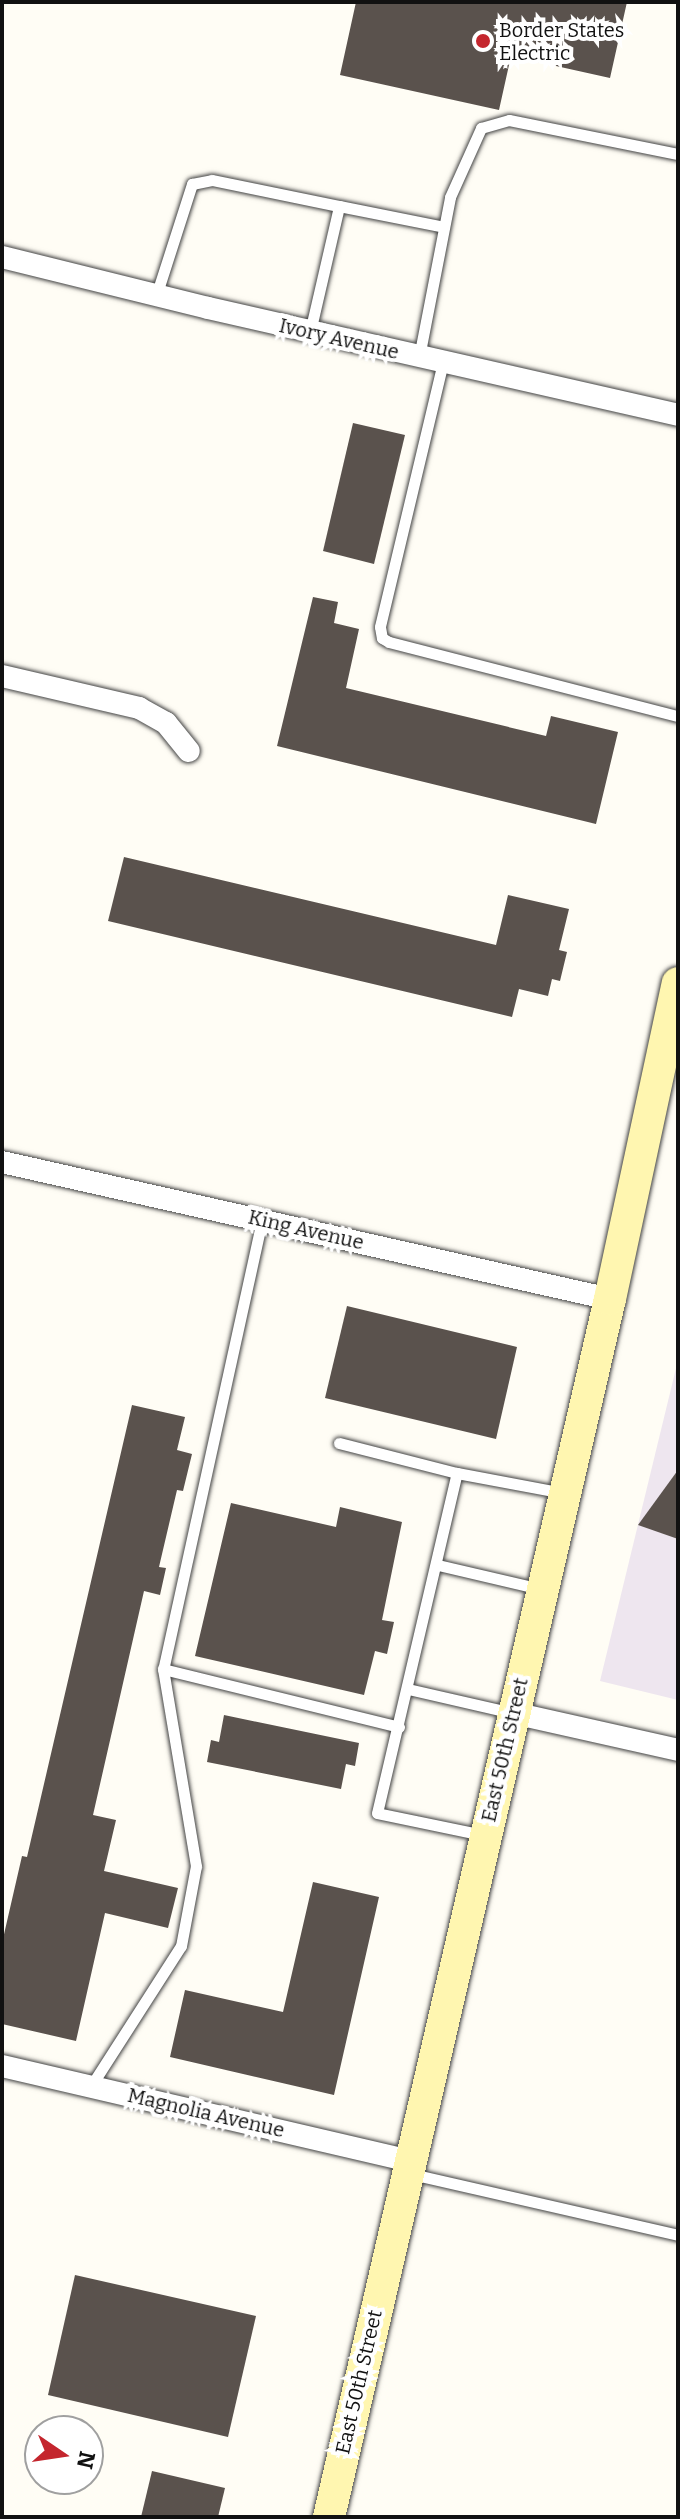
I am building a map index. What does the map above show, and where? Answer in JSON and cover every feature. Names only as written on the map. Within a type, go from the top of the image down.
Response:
[{"type":"main road","name":"East 50th Street","points":[[329,2517],[610,1299],[678,983]]},
{"type":"street","name":"Ivory Avenue","points":[[2,257],[310,332],[678,415]]},
{"type":"street","points":[[2,676],[139,708],[166,723],[189,751]]},
{"type":"street","name":"King Avenue","points":[[2,1162],[610,1299]]},
{"type":"street","points":[[513,1713],[678,1750]]},
{"type":"street","name":"Magnolia Avenue","points":[[2,2066],[408,2167]]},
{"type":"lane","points":[[419,357],[450,197],[481,128],[509,120],[678,154]]},
{"type":"lane","points":[[156,296],[192,184],[212,180],[444,227]]},
{"type":"lane","points":[[310,332],[339,206]]},
{"type":"lane","points":[[443,362],[380,627],[382,638],[678,716]]},
{"type":"lane","points":[[91,2086],[181,1946],[196,1866],[163,1669],[262,1220]]},
{"type":"lane","points":[[339,1443],[457,1473],[564,1493]]},
{"type":"lane","points":[[457,1473],[438,1565],[377,1813],[485,1835]]},
{"type":"lane","points":[[438,1565],[542,1589]]},
{"type":"lane","points":[[163,1669],[399,1727]]},
{"type":"lane","points":[[408,1689],[513,1713]]},
{"type":"lane","points":[[408,2167],[678,2235]]},
{"type":"shaded area","points":[[678,1360],[678,1700],[600,1681]]},
{"type":"building","name":"Border States Electric","points":[[356,2],[627,2],[610,78],[511,56],[499,110],[340,75]]},
{"type":"building","points":[[353,423],[405,435],[374,564],[323,551]]},
{"type":"building","points":[[313,597],[338,602],[334,623],[359,629],[346,688],[546,736],[551,716],[618,732],[596,824],[277,746]]},
{"type":"building","points":[[124,857],[496,945],[508,895],[569,909],[559,950],[567,952],[560,981],[552,979],[548,996],[519,989],[512,1017],[108,921]]},
{"type":"building","points":[[347,1306],[517,1347],[496,1439],[325,1398]]},
{"type":"building","points":[[132,1405],[185,1417],[177,1450],[192,1454],[183,1491],[177,1490],[159,1567],[166,1568],[160,1595],[144,1591],[93,1815],[116,1820],[104,1871],[178,1888],[168,1928],[105,1913],[76,2041],[2,2024],[2,1943],[22,1856],[27,1857]]},
{"type":"building","points":[[678,1470],[678,1539],[638,1525]]},
{"type":"building","points":[[231,1503],[336,1527],[340,1507],[402,1522],[382,1620],[394,1622],[387,1654],[375,1651],[364,1695],[195,1656]]},
{"type":"building","points":[[224,1715],[359,1743],[355,1766],[346,1764],[341,1789],[207,1762],[211,1740],[219,1742]]},
{"type":"building","points":[[313,1882],[379,1897],[334,2095],[170,2057],[185,1990],[283,2012]]},
{"type":"building","points":[[75,2275],[256,2316],[228,2437],[48,2395]]},
{"type":"building","points":[[152,2471],[225,2488],[218,2517],[141,2517]]},
{"type":"place","name":"Border States Electric","points":[[483,41]]}]
